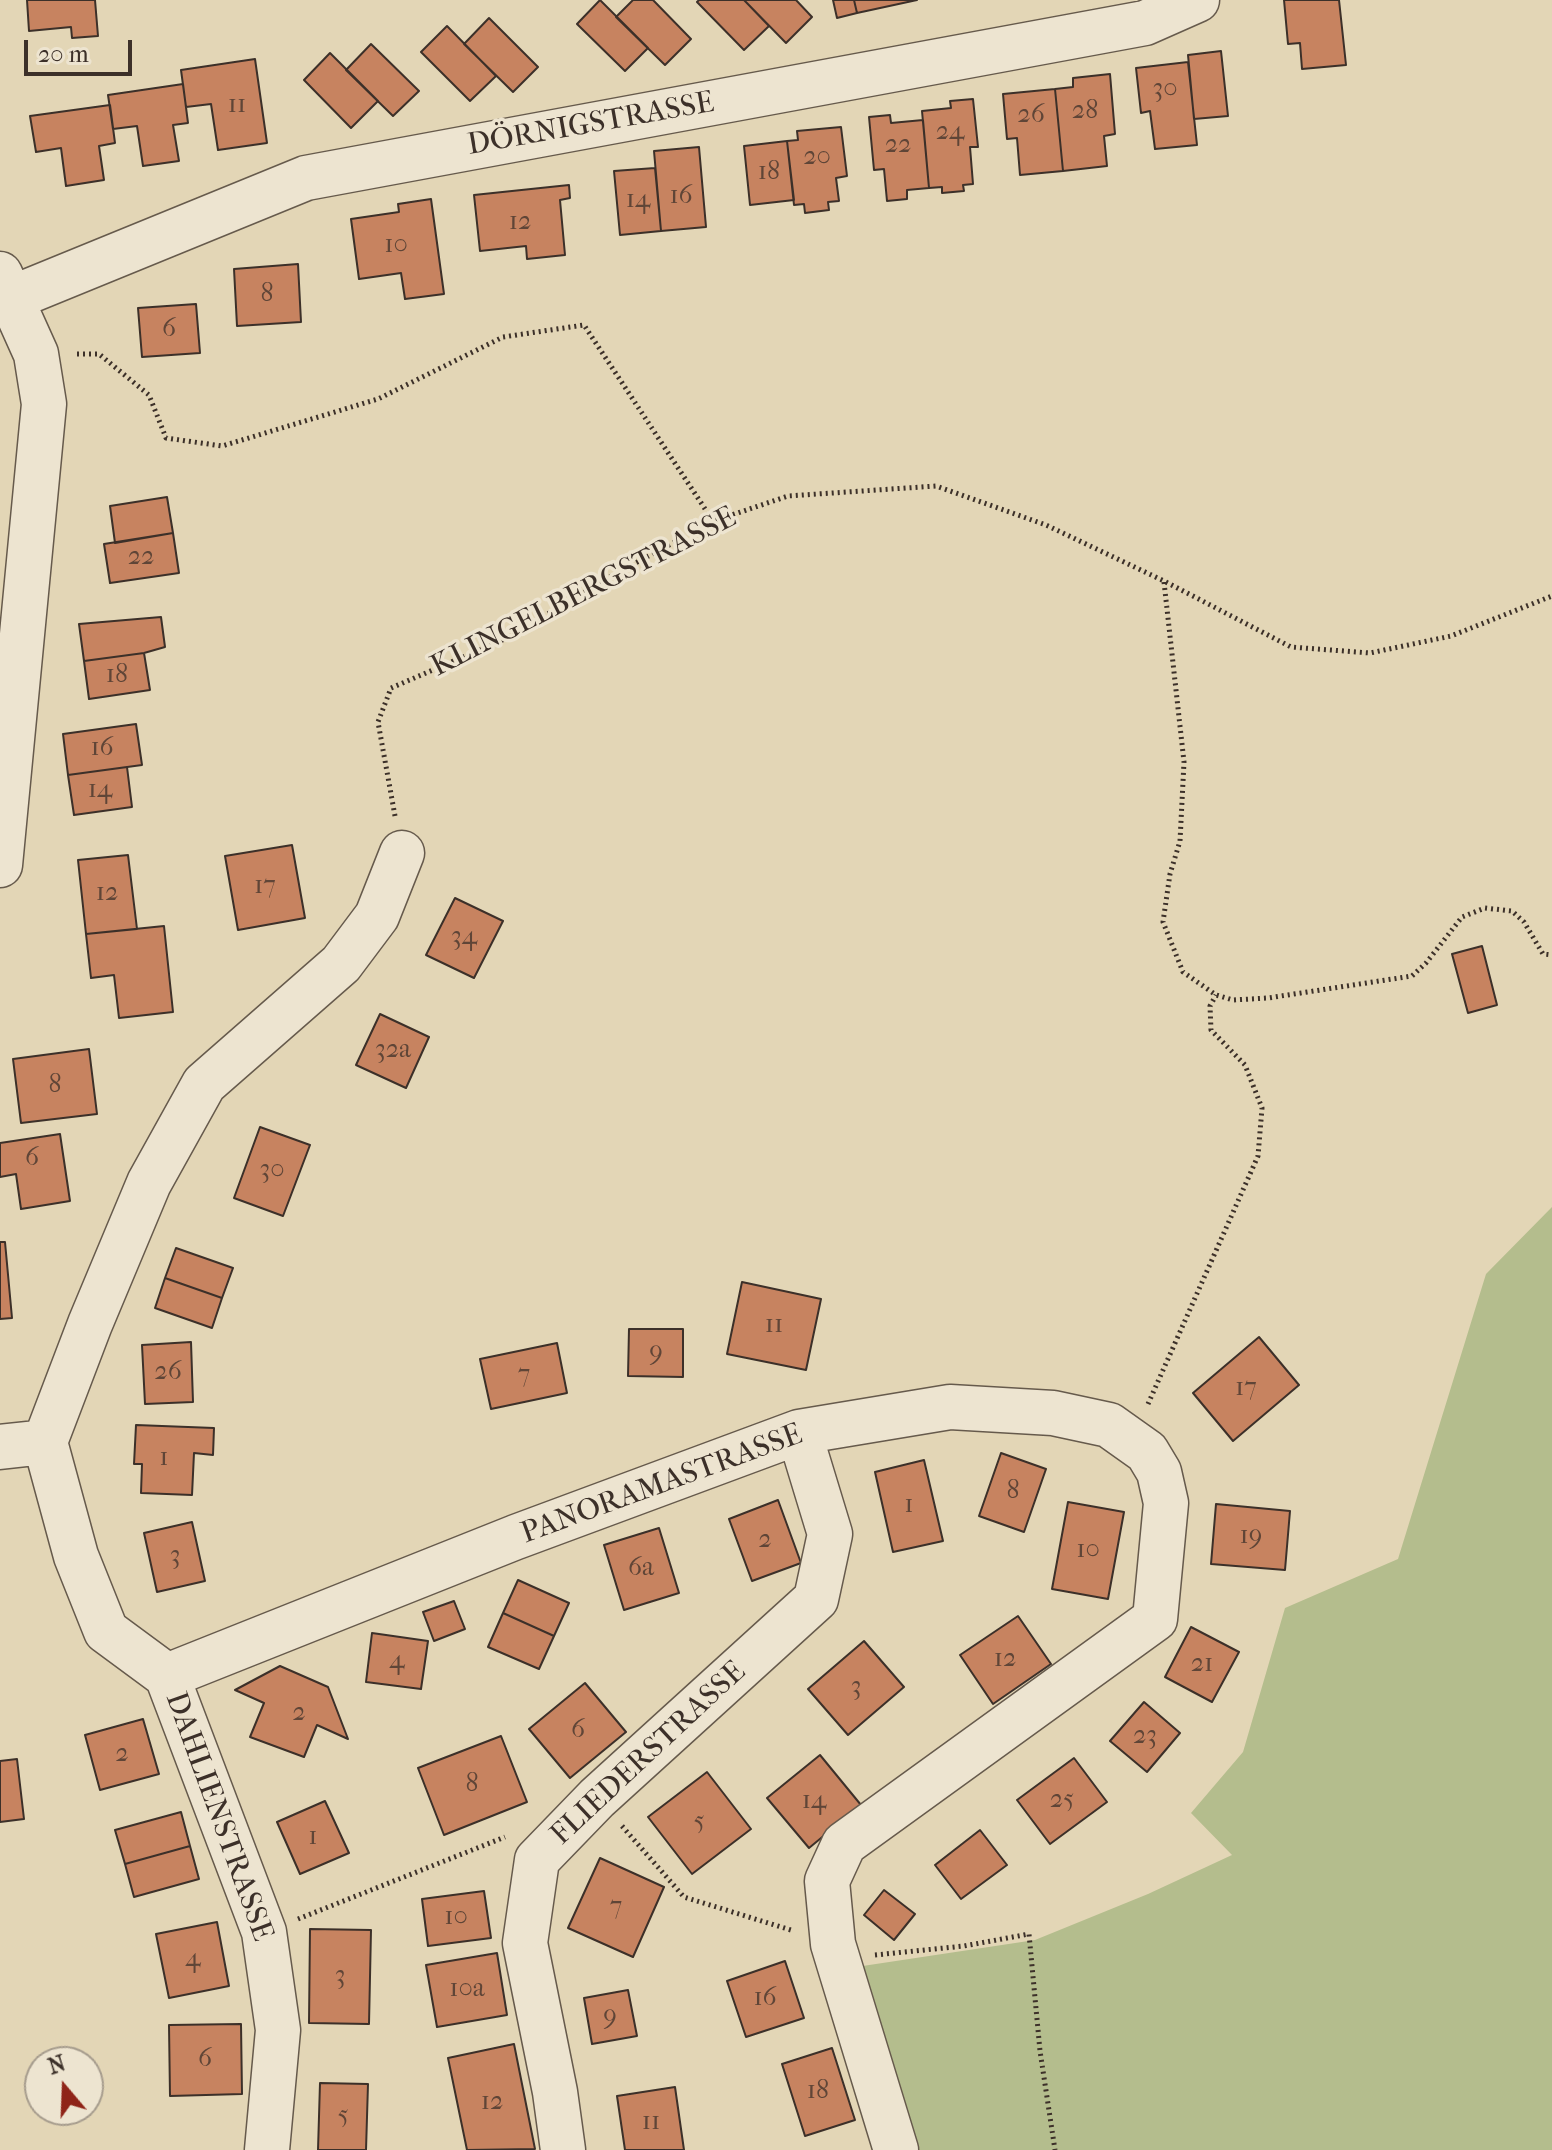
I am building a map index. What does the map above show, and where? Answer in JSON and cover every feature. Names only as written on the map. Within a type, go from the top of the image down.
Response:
[{"type":"street","name":"DÖRNIGSTRASSE","points":[[4,292],[306,178],[1145,23],[1197,0]]},
{"type":"street","points":[[0,865],[8,719],[44,404],[36,354],[4,292]]},
{"type":"street","points":[[167,1676],[106,1631],[76,1556],[45,1442],[149,1183],[204,1084],[341,964],[377,916],[402,853]]},
{"type":"street","name":"PANORAMASTRASSE","points":[[167,1676],[516,1537],[799,1432],[950,1407],[1053,1413],[1109,1425],[1147,1452],[1159,1472],[1166,1503],[1155,1619],[844,1844],[827,1881],[833,1944],[896,2150]]},
{"type":"street","name":"FLIEDERSTRASSE","points":[[563,2150],[555,2092],[525,1943],[537,1860],[597,1798],[816,1599],[830,1534],[799,1432]]},
{"type":"street","points":[[0,1447],[45,1442]]},
{"type":"street","name":"DAHLIENSTRASSE","points":[[167,1676],[264,1932],[278,2030],[267,2150]]},
{"type":"path","points":[[36,354],[99,354],[149,395],[166,438],[222,446],[378,399],[503,337],[584,325],[714,521]]},
{"type":"path","name":"KLINGELBERGSTRASSE","points":[[402,853],[378,722],[391,688],[507,638],[613,575],[714,521],[788,496],[936,486],[1046,525],[1164,581],[1291,647],[1370,653],[1451,636],[1552,596]]},
{"type":"path","points":[[1164,581],[1184,762],[1180,841],[1170,874],[1163,922],[1183,972],[1216,995],[1233,1000],[1268,998],[1412,976],[1462,917],[1485,908],[1512,911],[1524,922],[1543,954],[1552,955]]},
{"type":"path","points":[[1148,1402],[1258,1156],[1262,1108],[1245,1065],[1211,1030],[1210,1006],[1216,995]]},
{"type":"path","points":[[597,1798],[684,1897],[833,1944],[857,1957],[964,1946],[1029,1934],[1040,2051],[1055,2150]]},
{"type":"path","points":[[264,1932],[513,1834]]},
{"type":"green space","points":[[1552,1207],[1552,2150],[916,2150],[856,1967],[1035,1940],[1148,1894],[1232,1855],[1191,1813],[1243,1752],[1285,1608],[1398,1559],[1486,1274]]},
{"type":"building","points":[[27,0],[95,0],[98,36],[72,38],[71,27],[29,31]]},
{"type":"building","points":[[600,0],[648,48],[625,71],[577,24]]},
{"type":"building","points":[[633,0],[653,0],[691,39],[665,65],[616,17]]},
{"type":"building","points":[[744,0],[769,26],[744,50],[697,2]]},
{"type":"building","points":[[744,0],[796,0],[812,17],[786,43]]},
{"type":"building","points":[[833,0],[854,0],[857,13],[837,18]]},
{"type":"building","points":[[854,0],[917,0],[857,13]]},
{"type":"building","points":[[1284,0],[1339,0],[1346,65],[1302,69],[1300,43],[1288,44]]},
{"type":"building","points":[[489,18],[538,67],[513,92],[464,44]]},
{"type":"building","points":[[447,26],[496,76],[470,101],[421,52]]},
{"type":"building","points":[[371,44],[419,91],[393,116],[346,70]]},
{"type":"building","points":[[1221,51],[1228,116],[1194,119],[1188,55]]},
{"type":"building","points":[[330,53],[378,101],[351,128],[304,80]]},
{"type":"building","points":[[255,59],[267,143],[218,150],[211,104],[186,107],[181,70]]},
{"type":"building","points":[[1188,62],[1197,145],[1155,149],[1150,111],[1141,113],[1136,68]]},
{"type":"building","points":[[1110,74],[1115,134],[1104,136],[1107,166],[1063,171],[1055,89],[1073,87],[1073,78]]},
{"type":"building","points":[[183,84],[188,123],[173,125],[179,161],[143,166],[137,126],[113,129],[108,95]]},
{"type":"building","points":[[1055,89],[1063,171],[1020,175],[1017,138],[1007,139],[1003,94]]},
{"type":"building","points":[[973,99],[978,147],[970,147],[973,184],[963,185],[964,191],[942,193],[942,187],[929,188],[922,111],[951,108],[950,101]]},
{"type":"building","points":[[110,105],[115,143],[99,146],[104,180],[66,186],[61,148],[36,152],[30,116]]},
{"type":"building","points":[[890,115],[891,123],[923,120],[929,188],[907,190],[907,199],[887,201],[884,169],[874,170],[869,117]]},
{"type":"building","points":[[841,127],[847,176],[836,178],[839,201],[828,202],[829,210],[805,213],[804,204],[794,205],[787,141],[798,140],[797,131]]},
{"type":"building","points":[[787,141],[794,200],[750,205],[744,146]]},
{"type":"building","points":[[699,147],[706,227],[661,231],[654,151]]},
{"type":"building","points":[[655,168],[661,231],[620,235],[614,171]]},
{"type":"building","points":[[569,185],[570,198],[560,200],[565,255],[527,259],[526,246],[480,251],[474,195]]},
{"type":"building","points":[[431,199],[444,294],[405,299],[401,273],[359,279],[351,219],[399,212],[398,204]]},
{"type":"building","points":[[298,264],[301,322],[237,326],[234,269]]},
{"type":"building","points":[[196,304],[200,353],[142,357],[138,308]]},
{"type":"building","points":[[167,497],[173,533],[115,543],[110,506]]},
{"type":"building","points":[[173,533],[179,573],[110,583],[104,544]]},
{"type":"building","points":[[161,617],[165,647],[84,661],[79,624]]},
{"type":"building","points":[[144,653],[150,690],[89,699],[84,661]]},
{"type":"building","points":[[136,724],[142,765],[68,775],[63,734]]},
{"type":"building","points":[[127,767],[132,807],[74,815],[68,775]]},
{"type":"building","points":[[292,845],[305,918],[238,930],[225,856]]},
{"type":"building","points":[[128,855],[137,929],[86,934],[78,860]]},
{"type":"building","points":[[455,898],[503,921],[474,978],[426,955]]},
{"type":"building","points":[[164,926],[173,1012],[119,1018],[114,975],[91,978],[86,934]]},
{"type":"building","points":[[1482,946],[1497,1005],[1468,1013],[1452,954]]},
{"type":"building","points":[[380,1014],[429,1037],[406,1088],[356,1065]]},
{"type":"building","points":[[89,1049],[97,1114],[21,1123],[13,1059]]},
{"type":"building","points":[[260,1127],[310,1145],[283,1216],[234,1198]]},
{"type":"building","points":[[60,1134],[70,1201],[21,1209],[16,1174],[0,1177],[0,1143]]},
{"type":"building","points":[[0,1242],[5,1242],[12,1318],[0,1319]]},
{"type":"building","points":[[176,1248],[233,1268],[222,1298],[165,1278]]},
{"type":"building","points":[[165,1278],[222,1298],[212,1328],[155,1308]]},
{"type":"building","points":[[742,1282],[821,1299],[806,1370],[727,1354]]},
{"type":"building","points":[[629,1329],[683,1329],[683,1377],[628,1376]]},
{"type":"building","points":[[1259,1337],[1299,1385],[1233,1441],[1193,1393]]},
{"type":"building","points":[[191,1342],[193,1402],[145,1404],[142,1345]]},
{"type":"building","points":[[557,1343],[567,1393],[491,1409],[480,1359]]},
{"type":"building","points":[[136,1425],[214,1428],[213,1455],[194,1453],[192,1495],[141,1493],[142,1464],[134,1464]]},
{"type":"building","points":[[1001,1453],[1046,1469],[1024,1532],[979,1516]]},
{"type":"building","points":[[924,1460],[943,1541],[893,1552],[875,1472]]},
{"type":"building","points":[[778,1500],[801,1563],[752,1581],[729,1519]]},
{"type":"building","points":[[1068,1502],[1124,1512],[1108,1599],[1052,1589]]},
{"type":"building","points":[[1216,1504],[1290,1511],[1285,1570],[1211,1564]]},
{"type":"building","points":[[192,1522],[205,1581],[157,1592],[144,1533]]},
{"type":"building","points":[[659,1528],[679,1593],[624,1610],[604,1545]]},
{"type":"building","points":[[518,1580],[569,1603],[554,1636],[503,1613]]},
{"type":"building","points":[[454,1601],[465,1629],[434,1641],[423,1612]]},
{"type":"building","points":[[503,1613],[554,1636],[539,1669],[488,1647]]},
{"type":"building","points":[[1018,1616],[1051,1664],[993,1704],[960,1655]]},
{"type":"building","points":[[1191,1627],[1239,1652],[1212,1702],[1165,1677]]},
{"type":"building","points":[[372,1633],[428,1641],[421,1689],[366,1682]]},
{"type":"building","points":[[864,1641],[904,1687],[848,1735],[808,1689]]},
{"type":"building","points":[[280,1666],[328,1687],[348,1739],[317,1725],[304,1757],[250,1737],[264,1703],[235,1690]]},
{"type":"building","points":[[585,1683],[626,1732],[570,1778],[529,1729]]},
{"type":"building","points":[[1144,1702],[1180,1733],[1147,1772],[1110,1741]]},
{"type":"building","points":[[143,1719],[159,1774],[100,1790],[85,1735]]},
{"type":"building","points":[[501,1736],[527,1802],[444,1835],[418,1768]]},
{"type":"building","points":[[820,1755],[861,1805],[809,1848],[767,1798]]},
{"type":"building","points":[[1074,1758],[1107,1802],[1050,1844],[1017,1800]]},
{"type":"building","points":[[17,1759],[24,1819],[0,1822],[0,1761]]},
{"type":"building","points":[[707,1772],[751,1829],[692,1874],[648,1817]]},
{"type":"building","points":[[325,1801],[349,1853],[300,1874],[277,1822]]},
{"type":"building","points":[[181,1812],[190,1846],[125,1864],[115,1830]]},
{"type":"building","points":[[980,1830],[1007,1865],[961,1899],[935,1865]]},
{"type":"building","points":[[190,1846],[199,1879],[134,1897],[125,1864]]},
{"type":"building","points":[[600,1858],[664,1887],[633,1957],[568,1928]]},
{"type":"building","points":[[884,1890],[915,1914],[894,1940],[864,1915]]},
{"type":"building","points":[[484,1891],[491,1938],[428,1946],[422,1899]]},
{"type":"building","points":[[217,1922],[229,1986],[169,1998],[156,1934]]},
{"type":"building","points":[[310,1929],[371,1930],[369,2024],[309,2023]]},
{"type":"building","points":[[497,1953],[507,2015],[437,2027],[426,1965]]},
{"type":"building","points":[[785,1961],[804,2018],[746,2037],[727,1981]]},
{"type":"building","points":[[628,1990],[637,2036],[592,2044],[584,1998]]},
{"type":"building","points":[[241,2024],[242,2094],[170,2096],[169,2025]]},
{"type":"building","points":[[514,2044],[535,2149],[467,2150],[448,2058]]},
{"type":"building","points":[[832,2048],[855,2120],[805,2136],[782,2064]]},
{"type":"building","points":[[320,2083],[368,2084],[366,2150],[318,2150]]},
{"type":"building","points":[[675,2087],[684,2150],[625,2150],[617,2096]]}]
